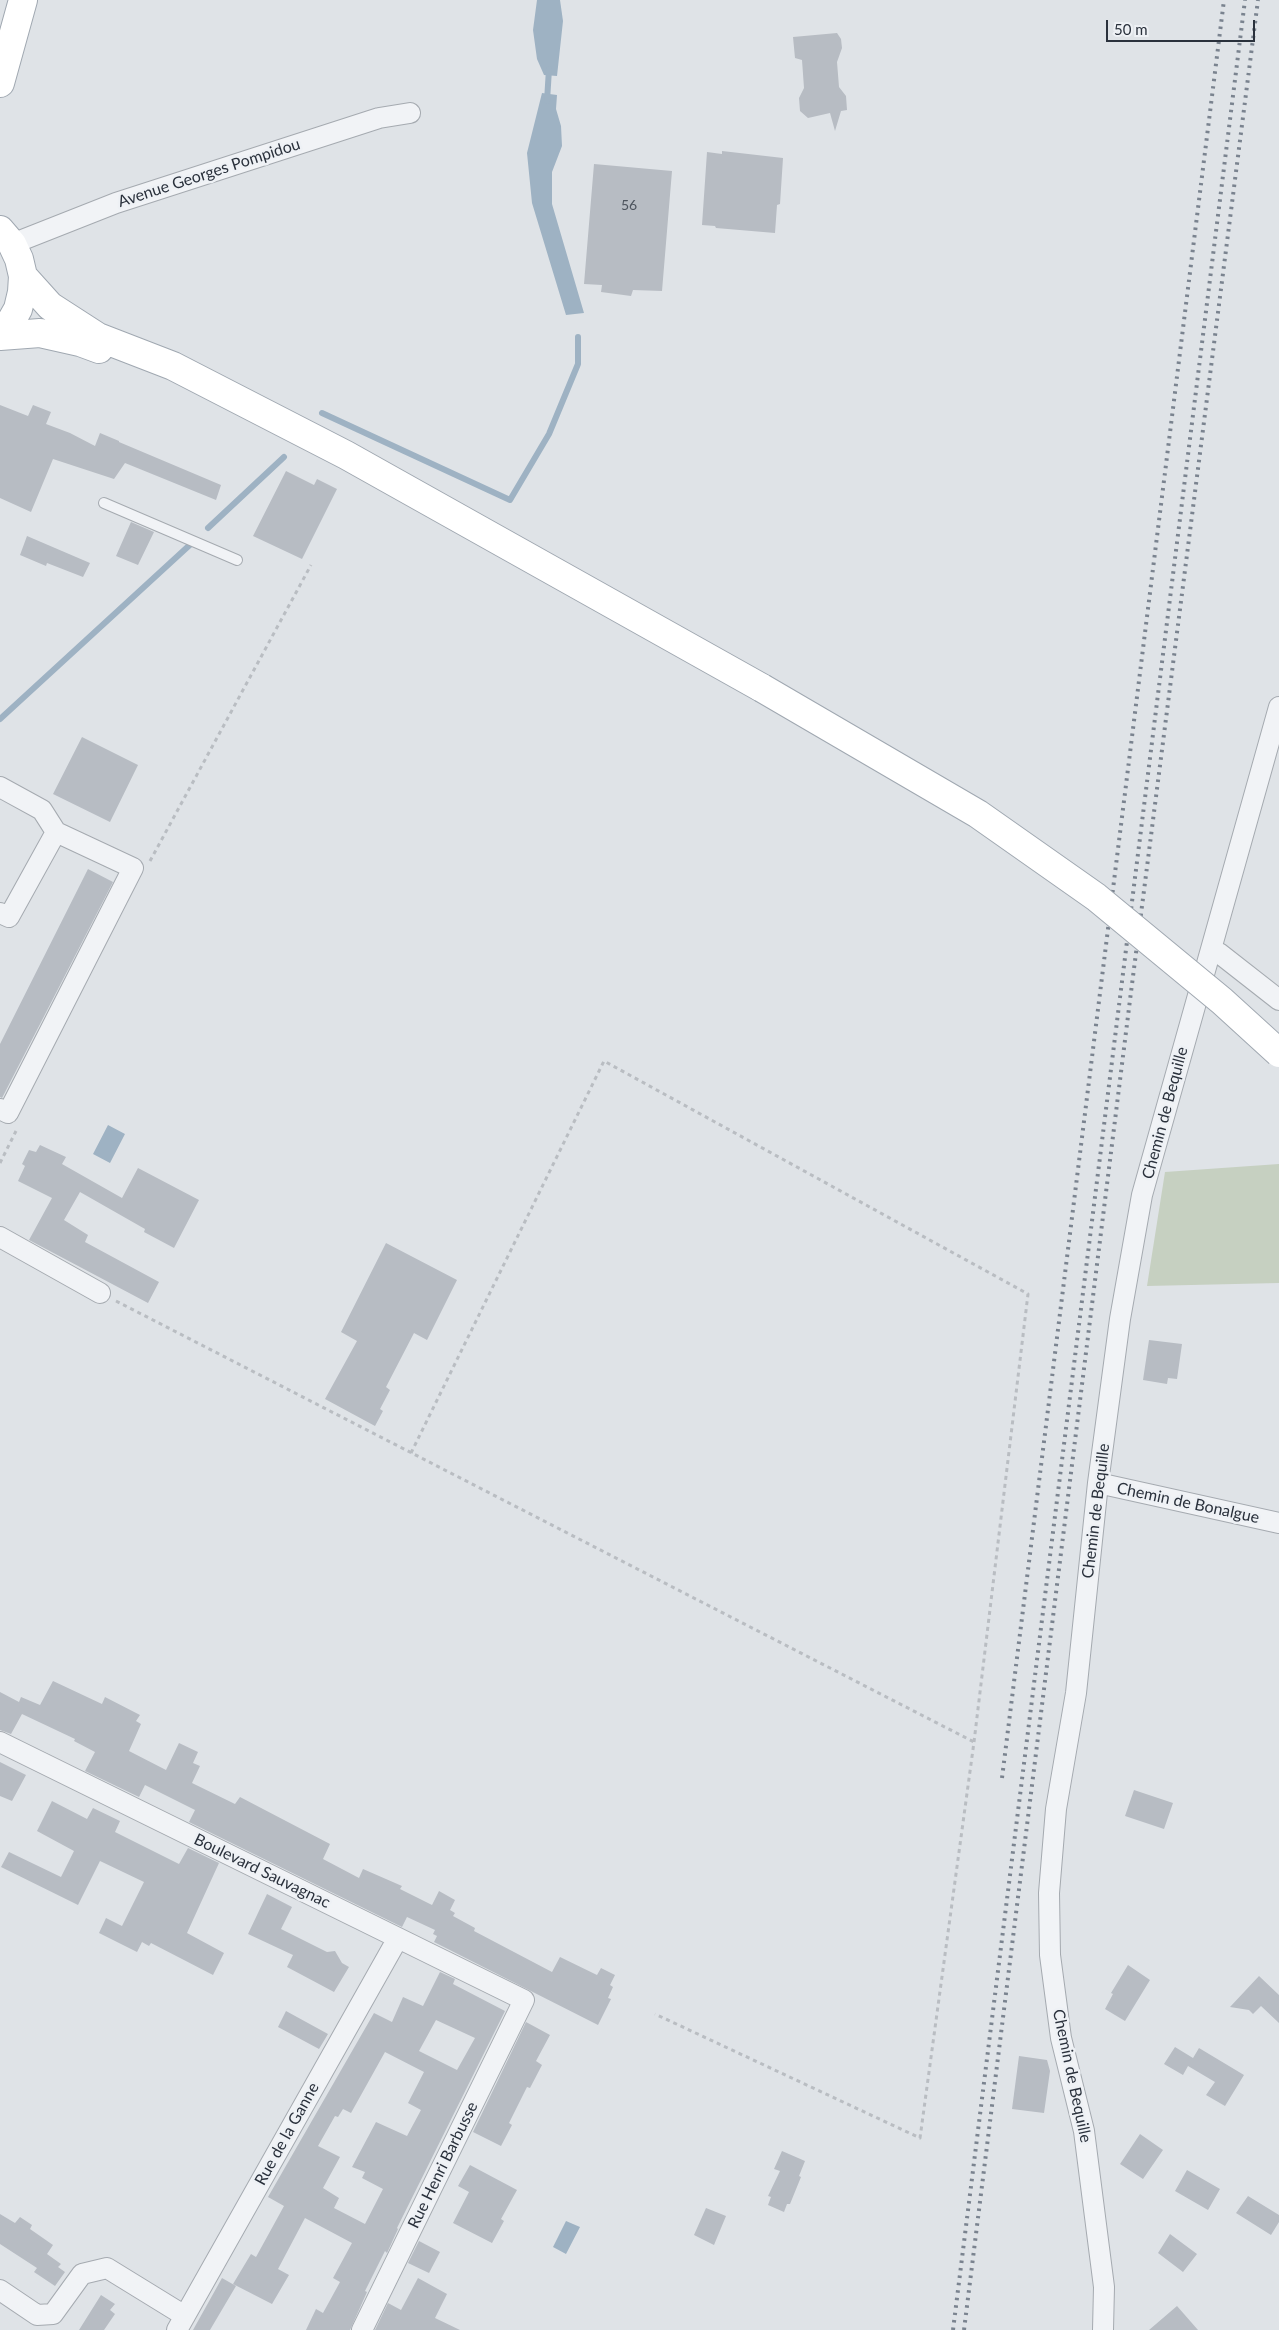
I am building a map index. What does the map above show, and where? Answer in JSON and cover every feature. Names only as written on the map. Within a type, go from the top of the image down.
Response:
[{"type":"main road","points":[[0,83],[23,0]]},
{"type":"main road","points":[[0,336],[10,324],[18,309],[23,276],[19,260],[6,237]]},
{"type":"main road","points":[[23,276],[50,306],[98,337],[173,366],[346,456],[762,688],[978,814],[1096,897],[1222,1000],[1279,1053]]},
{"type":"main road","points":[[0,336],[40,333],[80,342],[246,404]]},
{"type":"street","name":"Avenue Georges Pompidou","points":[[6,237],[379,118],[410,113]]},
{"type":"street","name":"Chemin de Bequille","points":[[1103,2330],[1104,2287],[1084,2130],[1061,2038],[1050,1955],[1050,1893],[1056,1808],[1076,1693],[1098,1483],[1120,1319],[1142,1195],[1279,707]]},
{"type":"street","points":[[0,787],[42,810],[56,832],[133,868],[8,1113],[0,1109]]},
{"type":"street","points":[[0,913],[9,917],[56,832]]},
{"type":"street","points":[[1211,950],[1219,953],[1279,1000]]},
{"type":"street","points":[[0,1237],[100,1294]]},
{"type":"street","name":"Chemin de Bonalgue","points":[[1098,1483],[1279,1523]]},
{"type":"street","name":"Boulevard Sauvagnac","points":[[0,1742],[524,2000]]},
{"type":"street","name":"Rue de la Ganne","points":[[181,2323],[398,1938]]},
{"type":"street","name":"Rue Henri Barbusse","points":[[362,2330],[524,2000]]},
{"type":"street","points":[[0,2290],[37,2315],[53,2314],[82,2274],[107,2268],[181,2323]]},
{"type":"lane","points":[[104,503],[237,560]]},
{"type":"path","points":[[411,1453],[604,1061],[1028,1294],[974,1742],[920,2138],[655,2014]]},
{"type":"path","points":[[100,1294],[974,1742]]},
{"type":"green space","points":[[1279,1164],[1279,1283],[1147,1286],[1165,1172]]},
{"type":"water","points":[[537,0],[560,0],[563,21],[557,76],[544,75],[537,59],[533,30]]},
{"type":"water","points":[[542,93],[557,95],[556,109],[561,126],[562,146],[552,172],[552,204],[584,313],[566,315],[532,203],[527,153]]},
{"type":"water","points":[[108,1125],[125,1134],[110,1163],[93,1154]]},
{"type":"water","points":[[566,2221],[580,2227],[566,2254],[553,2247]]},
{"type":"building","points":[[837,33],[841,39],[842,48],[837,62],[839,87],[846,96],[847,110],[841,111],[835,131],[830,113],[808,118],[800,111],[799,98],[804,88],[802,60],[795,58],[793,37]]},
{"type":"building","points":[[722,151],[783,158],[780,204],[777,205],[775,233],[702,225],[707,152],[722,154]]},
{"type":"building","points":[[594,164],[672,171],[662,291],[633,290],[631,296],[601,292],[602,285],[584,284]]},
{"type":"building","points":[[0,405],[28,416],[33,405],[51,412],[46,424],[70,433],[95,446],[100,433],[221,485],[216,500],[125,463],[114,479],[53,459],[31,512],[0,498]]},
{"type":"building","points":[[286,471],[314,485],[317,479],[337,489],[302,559],[253,536]]},
{"type":"building","points":[[131,522],[154,532],[138,565],[116,556]]},
{"type":"building","points":[[27,536],[90,563],[83,577],[47,563],[46,566],[20,555]]},
{"type":"building","points":[[82,737],[138,765],[110,822],[53,794]]},
{"type":"building","points":[[88,869],[113,882],[2,1098],[0,1097],[0,1044]]},
{"type":"building","points":[[40,1145],[66,1157],[62,1164],[122,1198],[138,1168],[199,1200],[174,1248],[144,1232],[145,1229],[80,1192],[64,1220],[88,1235],[85,1242],[159,1282],[148,1303],[29,1240],[52,1198],[18,1181],[25,1166],[22,1164],[29,1150],[36,1152]]},
{"type":"building","points":[[386,1243],[457,1280],[427,1340],[414,1333],[386,1387],[390,1390],[380,1409],[383,1411],[375,1426],[325,1399],[357,1341],[341,1332]]},
{"type":"building","points":[[1149,1340],[1182,1344],[1177,1379],[1168,1378],[1167,1384],[1143,1380]]},
{"type":"building","points":[[53,1681],[102,1704],[105,1697],[140,1715],[136,1721],[141,1724],[129,1751],[166,1770],[179,1743],[198,1752],[193,1763],[200,1766],[192,1783],[235,1804],[240,1797],[330,1844],[323,1859],[359,1878],[363,1869],[402,1886],[400,1889],[432,1905],[439,1891],[455,1900],[450,1910],[455,1913],[453,1916],[475,1928],[474,1931],[552,1972],[560,1957],[597,1975],[601,1968],[615,1975],[610,1985],[613,1987],[608,1998],[611,1999],[598,2025],[434,1942],[437,1936],[433,1934],[435,1930],[407,1917],[402,1927],[189,1822],[195,1810],[145,1785],[139,1797],[85,1771],[95,1752],[74,1741],[75,1739],[22,1714],[11,1734],[0,1730],[0,1692],[19,1702],[21,1697],[40,1705]]},
{"type":"building","points":[[0,1762],[26,1775],[12,1801],[0,1796]]},
{"type":"building","points":[[1134,1790],[1173,1803],[1164,1829],[1125,1816]]},
{"type":"building","points":[[52,1801],[87,1819],[93,1808],[120,1821],[115,1832],[179,1864],[188,1848],[219,1863],[187,1933],[224,1953],[213,1975],[151,1943],[149,1946],[142,1942],[137,1952],[99,1933],[106,1918],[122,1926],[144,1882],[100,1861],[78,1905],[1,1867],[9,1852],[61,1877],[74,1851],[37,1831]]},
{"type":"building","points":[[267,1894],[292,1907],[281,1929],[327,1952],[335,1951],[342,1963],[349,1967],[334,1992],[287,1967],[293,1955],[248,1934]]},
{"type":"building","points":[[1128,1965],[1150,1980],[1125,2021],[1105,2009],[1113,1994],[1111,1993]]},
{"type":"building","points":[[440,1972],[455,1979],[453,1984],[505,2011],[397,2228],[387,2253],[385,2251],[365,2291],[367,2292],[350,2330],[306,2330],[316,2309],[323,2313],[340,2282],[333,2278],[352,2243],[305,2218],[278,2269],[289,2275],[272,2304],[233,2284],[251,2254],[256,2257],[284,2206],[268,2197],[374,2013],[392,2022],[403,1997],[423,2006]],"holes":[[[436,2020],[475,2038],[457,2070],[419,2051]],[[385,2052],[424,2072],[408,2103],[421,2110],[407,2136],[376,2122],[352,2167],[365,2172],[362,2178],[383,2189],[365,2224],[334,2208],[339,2198],[323,2188],[340,2157],[318,2146],[335,2116],[338,2117],[343,2109],[351,2113]]]},
{"type":"building","points":[[1259,1976],[1279,1995],[1279,2023],[1261,2006],[1253,2014],[1249,2010],[1230,2007]]},
{"type":"building","points":[[286,2011],[328,2034],[319,2049],[278,2027]]},
{"type":"building","points":[[526,2022],[550,2035],[536,2061],[542,2065],[530,2088],[527,2087],[509,2123],[512,2125],[501,2146],[473,2132]]},
{"type":"building","points":[[1175,2047],[1193,2058],[1199,2048],[1244,2075],[1225,2106],[1206,2095],[1215,2082],[1188,2066],[1183,2075],[1164,2064]]},
{"type":"building","points":[[1019,2056],[1047,2060],[1050,2071],[1044,2113],[1012,2109]]},
{"type":"building","points":[[1140,2134],[1163,2150],[1143,2179],[1120,2164]]},
{"type":"building","points":[[782,2151],[805,2161],[790,2204],[787,2204],[784,2212],[768,2205],[771,2197],[768,2196],[780,2171],[774,2169]]},
{"type":"building","points":[[470,2165],[517,2190],[501,2219],[504,2221],[492,2243],[453,2223],[469,2192],[458,2186]]},
{"type":"building","points":[[1187,2170],[1220,2189],[1208,2210],[1175,2191]]},
{"type":"building","points":[[1248,2196],[1279,2215],[1279,2222],[1271,2235],[1236,2213]]},
{"type":"building","points":[[706,2208],[726,2216],[714,2245],[694,2235]]},
{"type":"building","points":[[0,2214],[15,2223],[20,2217],[32,2225],[30,2229],[53,2245],[47,2254],[61,2264],[58,2267],[65,2272],[55,2286],[34,2272],[37,2268],[0,2244]]},
{"type":"building","points":[[1170,2234],[1197,2254],[1183,2272],[1158,2253]]},
{"type":"building","points":[[419,2241],[440,2252],[429,2273],[408,2263]]},
{"type":"building","points":[[222,2278],[236,2286],[210,2330],[193,2330]]},
{"type":"building","points":[[418,2278],[447,2294],[435,2318],[460,2330],[375,2330],[388,2303],[401,2310]]},
{"type":"building","points":[[101,2295],[115,2304],[110,2310],[115,2314],[104,2330],[79,2330]]},
{"type":"building","points":[[1177,2306],[1198,2330],[1149,2330]]},
{"type":"waterway","points":[[547,101],[549,69]]},
{"type":"waterway","points":[[322,413],[510,500],[549,434],[578,364],[578,337]]},
{"type":"waterway","points":[[208,528],[284,457]]},
{"type":"waterway","points":[[0,719],[193,542]]},
{"type":"railway","points":[[1002,1778],[1224,0]]},
{"type":"railway","points":[[953,2330],[1245,0]]},
{"type":"railway","points":[[964,2330],[1131,992],[1258,0]]}]
